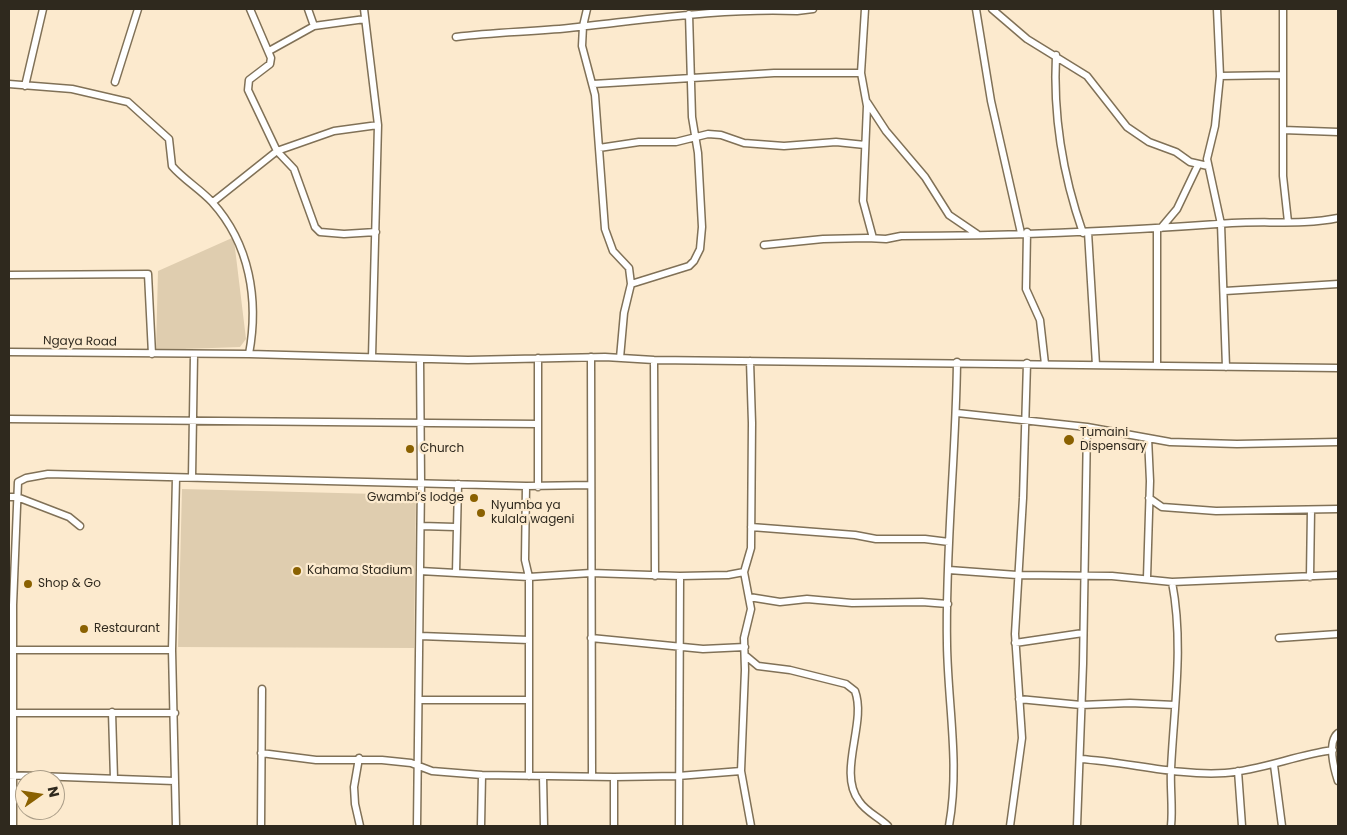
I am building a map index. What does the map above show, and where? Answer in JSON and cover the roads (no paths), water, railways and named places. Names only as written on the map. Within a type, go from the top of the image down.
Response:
[{"type":"street","points":[[25,86],[43,9]]},
{"type":"street","points":[[115,82],[138,9]]},
{"type":"street","points":[[250,9],[269,51],[270,64],[248,80],[248,90],[277,151],[294,169],[315,227],[320,232],[344,234],[376,232]]},
{"type":"street","points":[[308,9],[314,26]]},
{"type":"street","points":[[364,9],[378,125],[372,357]]},
{"type":"street","points":[[588,9],[583,26],[583,54],[593,84],[605,229],[613,250],[629,268],[632,284],[624,313],[620,358]]},
{"type":"street","points":[[456,38],[490,32],[583,26],[689,14],[812,9]]},
{"type":"street","points":[[866,9],[861,73],[866,101],[863,206],[874,238]]},
{"type":"street","points":[[976,9],[993,110],[1024,233],[1026,289],[1040,320],[1045,364]]},
{"type":"street","points":[[992,9],[1027,39],[1056,55],[1087,76],[1127,127],[1149,142],[1173,150],[1190,162],[1208,166]]},
{"type":"street","points":[[1217,9],[1220,76],[1215,126],[1207,150],[1208,166],[1221,224],[1226,367]]},
{"type":"street","points":[[1283,9],[1283,176],[1288,222]]},
{"type":"street","points":[[632,284],[679,270],[692,264],[698,255],[701,242],[702,205],[697,136],[693,122],[689,14]]},
{"type":"street","points":[[269,51],[314,26],[365,19]]},
{"type":"street","points":[[1056,55],[1055,101],[1064,173],[1085,233],[1096,365]]},
{"type":"street","points":[[593,84],[774,73],[861,73]]},
{"type":"street","points":[[1220,76],[1283,75]]},
{"type":"street","points":[[9,84],[72,90],[128,102],[169,139],[174,168],[212,202],[240,243],[247,266],[254,303],[254,322],[249,354]]},
{"type":"street","points":[[866,101],[886,131],[924,177],[949,215],[977,234]]},
{"type":"street","points":[[212,202],[277,151],[334,131],[378,125]]},
{"type":"street","points":[[1283,130],[1338,132]]},
{"type":"street","points":[[599,148],[639,142],[676,142],[697,136],[721,134],[744,142],[784,146],[836,142],[865,145]]},
{"type":"street","points":[[1157,366],[1159,228],[1177,209],[1198,165]]},
{"type":"street","points":[[764,245],[811,240],[977,234],[1085,233],[1268,221],[1310,222],[1338,218]]},
{"type":"street","points":[[9,275],[148,274],[152,354]]},
{"type":"street","points":[[1224,290],[1338,284]]},
{"type":"street","name":"Ngaya Road","points":[[9,352],[249,354],[420,359],[590,357],[654,360],[958,362],[1338,368]]},
{"type":"street","points":[[192,477],[194,355]]},
{"type":"street","points":[[590,357],[592,776]]},
{"type":"street","points":[[538,358],[538,486]]},
{"type":"street","points":[[417,826],[421,482],[419,422],[420,359]]},
{"type":"street","points":[[654,360],[655,576]]},
{"type":"street","points":[[750,361],[752,423],[751,548],[744,572],[751,609],[744,633],[746,656],[741,772],[751,826]]},
{"type":"street","points":[[949,826],[954,802],[954,749],[947,645],[949,542],[958,362]]},
{"type":"street","points":[[1010,826],[1021,748],[1015,643],[1026,422],[1027,363]]},
{"type":"street","points":[[956,414],[1087,427],[1148,438],[1194,443],[1338,442]]},
{"type":"street","points":[[9,418],[538,424]]},
{"type":"street","points":[[1077,826],[1087,427]]},
{"type":"street","points":[[1147,578],[1148,438]]},
{"type":"street","points":[[13,826],[10,713],[11,605],[18,482],[37,475],[591,486]]},
{"type":"street","points":[[176,478],[172,650],[175,713],[174,781],[176,826]]},
{"type":"street","points":[[456,573],[458,484]]},
{"type":"street","points":[[526,486],[525,560],[529,577],[528,700],[530,776]]},
{"type":"street","points":[[9,497],[17,497],[70,517],[80,526]]},
{"type":"street","points":[[1149,498],[1162,507],[1216,511],[1338,509]]},
{"type":"street","points":[[1310,577],[1312,510]]},
{"type":"street","points":[[420,526],[456,527]]},
{"type":"street","points":[[751,527],[855,535],[876,539],[925,538],[949,542]]},
{"type":"street","points":[[949,570],[1017,575],[1147,578],[1172,582],[1338,575]]},
{"type":"street","points":[[420,571],[529,577],[591,573],[655,576],[728,575],[744,572]]},
{"type":"street","points":[[679,826],[680,576]]},
{"type":"street","points":[[1171,826],[1171,771],[1178,671],[1178,620],[1172,582]]},
{"type":"street","points":[[749,597],[780,602],[806,600],[852,603],[922,602],[948,604]]},
{"type":"street","points":[[1015,643],[1083,632]]},
{"type":"street","points":[[1279,638],[1338,634]]},
{"type":"street","points":[[420,636],[529,640]]},
{"type":"street","points":[[591,638],[703,649],[745,647]]},
{"type":"street","points":[[12,650],[172,650]]},
{"type":"street","points":[[746,656],[758,666],[802,673],[846,684],[855,691],[857,702],[852,786],[859,803],[888,826]]},
{"type":"street","points":[[261,826],[262,689]]},
{"type":"street","points":[[1019,699],[1081,705],[1130,703],[1175,705]]},
{"type":"street","points":[[419,700],[528,700]]},
{"type":"street","points":[[112,712],[114,779]]},
{"type":"street","points":[[10,713],[175,713]]},
{"type":"street","points":[[1338,733],[1334,740],[1333,750],[1338,781]]},
{"type":"street","points":[[1080,759],[1196,774],[1238,771],[1274,765],[1316,752],[1333,750]]},
{"type":"street","points":[[261,753],[316,760],[359,758],[411,763],[432,771],[482,775],[614,777],[678,776],[741,772]]},
{"type":"street","points":[[359,758],[354,787],[360,826]]},
{"type":"street","points":[[1274,765],[1282,826]]},
{"type":"street","points":[[1238,771],[1242,826]]},
{"type":"street","points":[[11,775],[174,781]]},
{"type":"street","points":[[481,826],[482,775]]},
{"type":"street","points":[[543,776],[544,826]]},
{"type":"street","points":[[614,777],[614,826]]},
{"type":"place","name":"Tumaini Dispensary","points":[[1069,440]]},
{"type":"place","name":"Church","points":[[410,449]]},
{"type":"place","name":"Gwambi’s lodge","points":[[474,498]]},
{"type":"place","name":"Nyumba ya kulala wageni","points":[[481,513]]},
{"type":"place","name":"Kahama Stadium","points":[[297,571]]},
{"type":"place","name":"Shop & Go","points":[[28,584]]},
{"type":"place","name":"Restaurant","points":[[84,629]]}]
